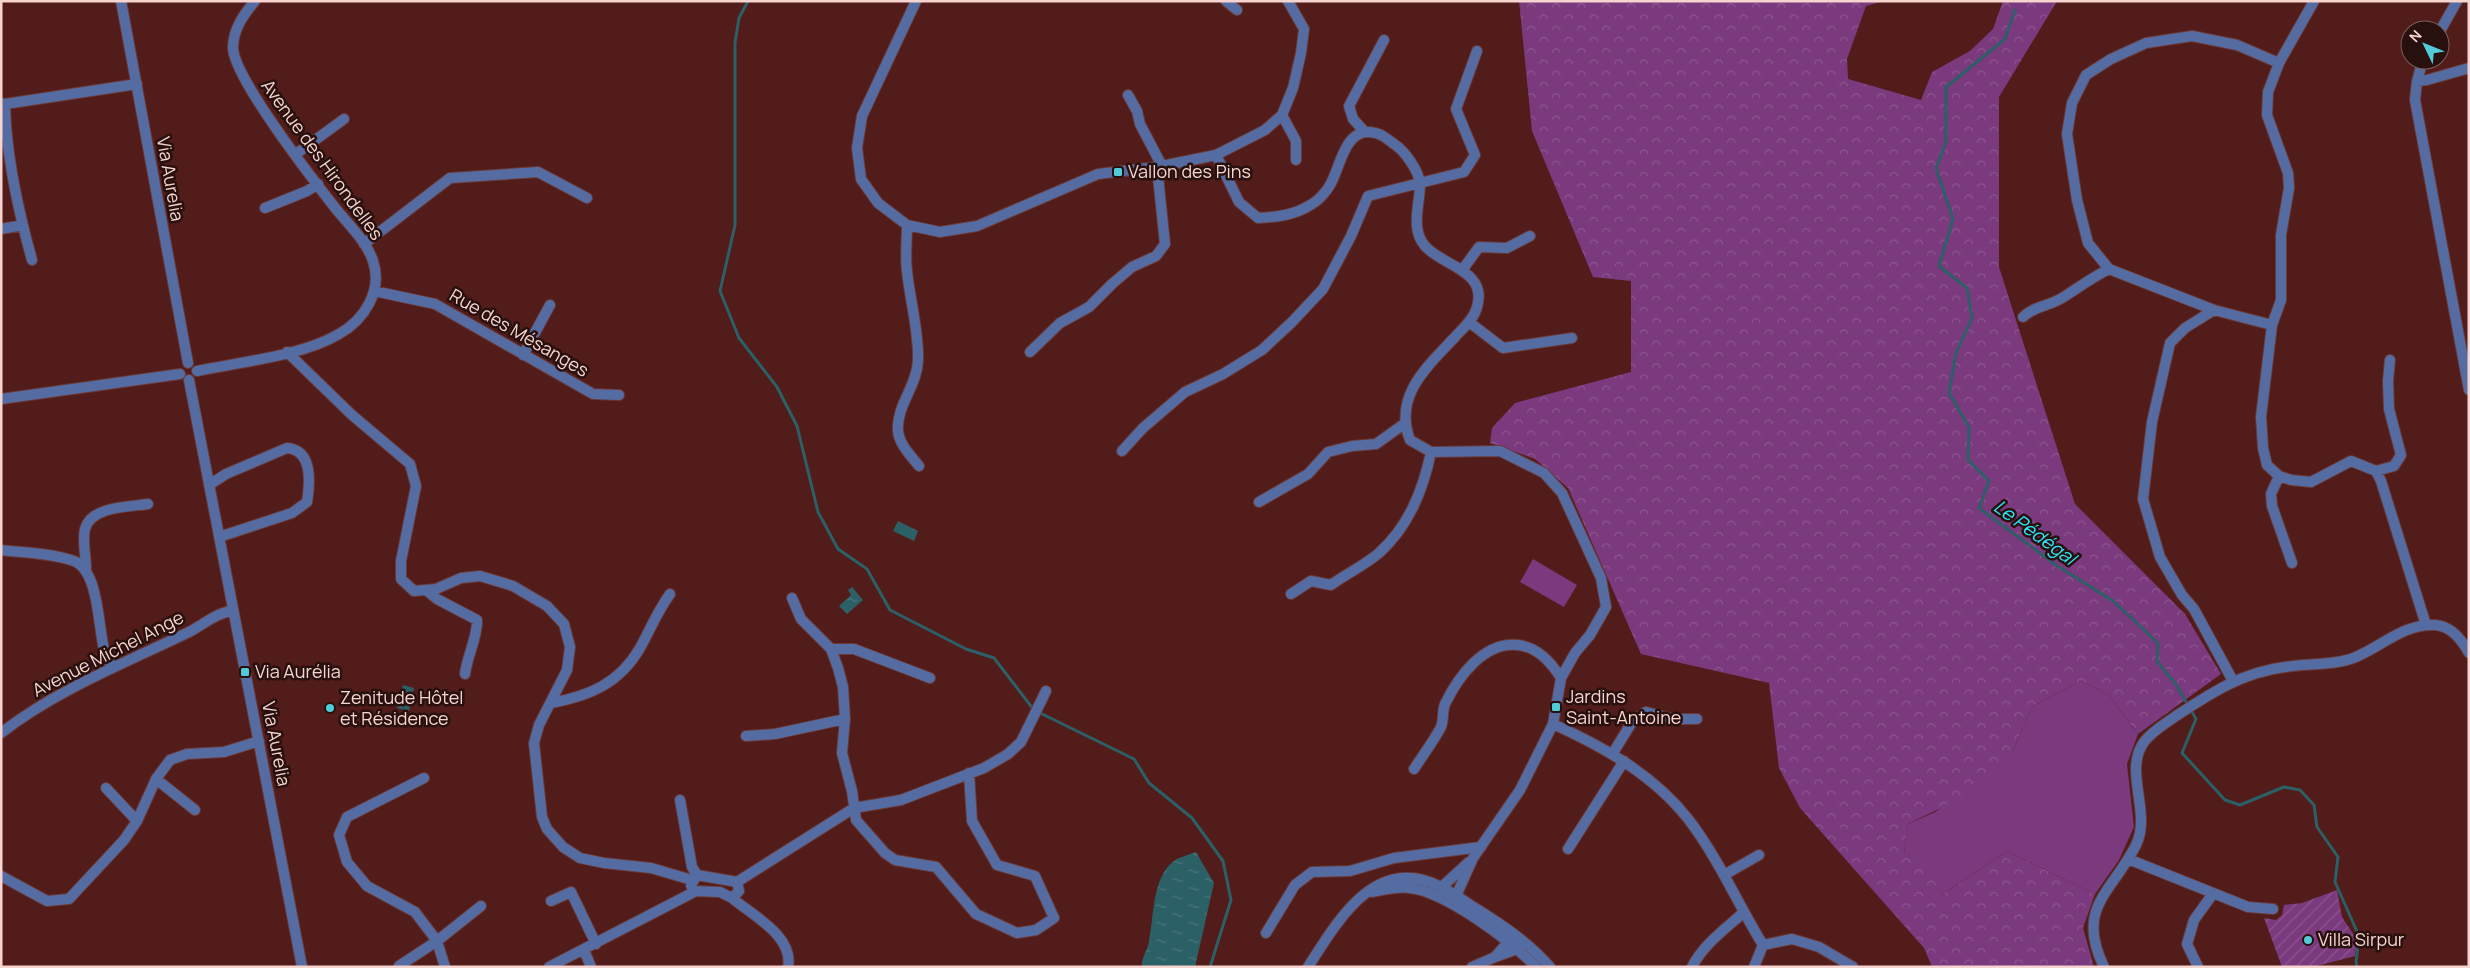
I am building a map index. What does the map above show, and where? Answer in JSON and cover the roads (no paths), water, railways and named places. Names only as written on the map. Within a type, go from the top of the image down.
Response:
[{"type":"street","name":"Via Aurelia","points":[[121,1],[188,363]]},
{"type":"street","name":"Avenue des Hirondelles","points":[[197,371],[325,342],[354,325],[369,306],[374,291],[376,276],[373,261],[364,244],[296,154],[243,78],[236,64],[233,47],[237,29],[243,15],[256,1]]},
{"type":"street","points":[[916,1],[862,116],[856,148],[861,179],[878,203],[907,225],[940,232],[977,226],[1098,174],[1160,166],[1216,154],[1264,130],[1282,115],[1294,88],[1304,29],[1288,1]]},
{"type":"street","points":[[1226,1],[1237,10]]},
{"type":"street","points":[[2314,1],[2279,63],[2268,92],[2267,114],[2288,173],[2289,188],[2281,235],[2281,300],[2272,325],[2261,417],[2263,448],[2268,465],[2278,476],[2291,480],[2311,482],[2351,461],[2376,471],[2394,466],[2401,455],[2390,409],[2388,381],[2390,360]]},
{"type":"street","points":[[2446,20],[2457,1]]},
{"type":"street","points":[[2272,325],[2214,310],[2109,270],[2088,243],[2077,200],[2067,134],[2072,103],[2086,76],[2111,59],[2146,43],[2192,36],[2237,45],[2279,63]]},
{"type":"street","points":[[1364,132],[1353,120],[1349,106],[1384,40]]},
{"type":"street","points":[[1122,451],[1143,428],[1185,392],[1223,374],[1262,350],[1292,322],[1323,289],[1351,236],[1368,196],[1464,172],[1475,156],[1456,109],[1477,51]]},
{"type":"street","points":[[2417,81],[2428,80],[2469,68]]},
{"type":"street","points":[[2420,70],[2415,100],[2469,390]]},
{"type":"street","points":[[32,260],[23,225],[3,104],[137,84]]},
{"type":"street","points":[[1030,352],[1060,323],[1089,308],[1132,267],[1156,256],[1165,244],[1160,166],[1140,124],[1137,111],[1128,95]]},
{"type":"street","points":[[1282,115],[1296,141],[1296,160]]},
{"type":"street","points":[[296,154],[344,119]]},
{"type":"street","points":[[1216,154],[1239,202],[1258,218],[1283,217],[1313,204],[1331,184],[1349,142],[1364,132],[1379,133],[1406,152],[1420,182],[1416,210],[1418,235],[1424,246],[1434,255],[1463,269],[1474,281],[1479,297],[1477,309],[1469,322],[1413,386],[1405,409],[1404,424],[1410,440],[1431,452],[1500,451],[1544,472],[1562,493],[1601,578],[1606,607],[1590,634],[1575,653],[1561,678],[1553,724],[1520,790],[1447,896]]},
{"type":"street","points":[[364,244],[450,178],[538,172],[587,198]]},
{"type":"street","points":[[264,208],[307,191],[318,184]]},
{"type":"street","points":[[1,229],[23,225]]},
{"type":"street","points":[[907,225],[906,268],[917,335],[918,363],[914,380],[900,414],[898,430],[901,442],[919,466]]},
{"type":"street","points":[[1463,269],[1479,247],[1507,248],[1530,236]]},
{"type":"street","points":[[2023,317],[2030,310],[2061,298],[2086,280],[2109,270]]},
{"type":"street","name":"Rue des Mésanges","points":[[374,291],[435,304],[593,394],[620,396]]},
{"type":"street","points":[[523,355],[550,306]]},
{"type":"street","points":[[2214,310],[2185,328],[2170,343],[2152,422],[2144,498],[2160,557],[2182,595],[2194,609],[2233,681]]},
{"type":"street","points":[[1469,322],[1503,348],[1572,338]]},
{"type":"street","points":[[287,352],[352,415],[410,464],[416,486],[401,561],[401,579],[414,592],[436,589],[461,578],[480,576],[513,586],[547,606],[564,624],[570,647],[567,670],[539,725],[534,743],[542,818],[553,838],[570,853],[592,861],[651,868],[694,878],[737,882],[854,808],[901,800],[969,774],[1008,754],[1021,742],[1046,691]]},
{"type":"street","points":[[188,363],[194,365],[197,371],[195,377],[190,380],[183,379],[180,374],[180,369],[188,363]]},
{"type":"street","points":[[1,399],[180,374]]},
{"type":"street","name":"Via Aurelia","points":[[190,380],[302,967]]},
{"type":"street","points":[[1259,502],[1308,474],[1328,452],[1352,446],[1376,444],[1404,424]]},
{"type":"street","points":[[209,485],[226,474],[287,448],[295,449],[301,454],[311,481],[307,502],[292,513],[219,537]]},
{"type":"street","points":[[1291,594],[1311,581],[1331,585],[1379,553],[1409,518],[1425,481],[1431,452]]},
{"type":"street","points":[[2376,471],[2381,481],[2426,625]]},
{"type":"street","points":[[2278,476],[2271,494],[2272,506],[2292,563]]},
{"type":"street","points":[[112,667],[104,651],[93,587],[86,568],[85,530],[90,518],[98,513],[148,504]]},
{"type":"street","points":[[1,550],[43,554],[75,562],[86,568]]},
{"type":"street","points":[[426,590],[437,600],[477,620],[478,630],[467,656],[465,674]]},
{"type":"street","points":[[551,703],[576,699],[598,691],[617,676],[639,650],[657,612],[670,594]]},
{"type":"street","points":[[792,598],[801,619],[831,649],[843,687],[845,719],[842,753],[856,820],[885,853],[895,860],[936,867],[976,914],[1017,933],[1036,930],[1054,918],[1042,889],[1035,876],[997,865],[972,821],[969,774]]},
{"type":"street","name":"Avenue Michel Ange","points":[[1,733],[53,699],[112,667],[233,610]]},
{"type":"street","points":[[2104,967],[2094,946],[2094,917],[2105,890],[2128,859],[2140,833],[2142,815],[2136,771],[2140,749],[2144,741],[2154,732],[2211,693],[2233,681],[2262,670],[2346,660],[2411,628],[2438,625],[2456,634],[2469,653]]},
{"type":"street","points":[[1414,769],[1442,725],[1444,706],[1464,674],[1470,666],[1492,648],[1509,644],[1530,646],[1552,664],[1561,678]]},
{"type":"street","points":[[831,649],[854,649],[930,678]]},
{"type":"street","points":[[1613,753],[1632,722],[1646,712],[1674,719],[1697,719]]},
{"type":"street","points":[[746,736],[775,734],[845,719]]},
{"type":"street","points":[[1553,724],[1613,753],[1662,791],[1689,820],[1724,875],[1743,913],[1763,945]]},
{"type":"street","points":[[1,876],[20,884],[47,901],[69,899],[124,840],[137,821],[156,779],[170,760],[187,754],[224,752],[259,741]]},
{"type":"street","points":[[1568,849],[1624,761]]},
{"type":"street","points":[[424,778],[347,817],[339,835],[347,862],[367,886],[415,912],[437,941],[446,967]]},
{"type":"street","points":[[156,779],[195,810]]},
{"type":"street","points":[[106,788],[137,821]]},
{"type":"street","points":[[680,800],[694,878],[691,885],[693,891],[696,891]]},
{"type":"street","points":[[1266,934],[1295,885],[1312,872],[1350,871],[1394,858],[1481,847]]},
{"type":"street","points":[[1724,875],[1758,855]]},
{"type":"street","points":[[1447,896],[1473,858]]},
{"type":"street","points":[[2128,859],[2212,895],[2248,907],[2273,909]]},
{"type":"street","points":[[732,898],[739,892],[737,882]]},
{"type":"street","points":[[1308,967],[1349,906],[1366,892],[1410,888],[1447,896],[1512,932],[1549,965]]},
{"type":"street","points":[[549,967],[696,891],[707,890],[720,892],[732,898],[786,945],[789,960],[788,967]]},
{"type":"street","points":[[551,901],[571,892],[596,944]]},
{"type":"street","points":[[2198,967],[2188,944],[2194,920],[2212,895]]},
{"type":"street","points":[[1447,896],[1514,944],[1549,965]]},
{"type":"street","points":[[399,966],[437,941],[482,906]]},
{"type":"street","points":[[1692,967],[1696,958],[1713,940],[1743,913]]},
{"type":"street","points":[[1512,932],[1514,944],[1536,967]]},
{"type":"street","points":[[1763,945],[1792,939],[1818,947],[1853,967]]},
{"type":"street","points":[[1472,967],[1495,958],[1514,944]]},
{"type":"street","points":[[1754,967],[1763,945]]},
{"type":"street","points":[[584,950],[591,967]]},
{"type":"water","points":[[898,521],[918,531],[914,541],[893,531]]},
{"type":"water","points":[[852,587],[863,600],[847,614],[839,606],[851,595],[848,590]]},
{"type":"water","points":[[403,685],[414,688],[409,711],[397,708]]},
{"type":"water","points":[[1196,852],[1214,883],[1195,967],[1142,967],[1149,941],[1155,898],[1162,877],[1174,861]]},
{"type":"waterway","points":[[748,1],[739,18],[735,43],[735,225],[720,291],[739,338],[777,387],[797,426],[818,512],[838,549],[867,569],[890,610],[966,649],[994,658],[1034,710],[1134,759],[1149,783],[1192,818],[1223,861],[1231,900],[1210,967]]},
{"type":"waterway","name":"Le Pédégal","points":[[2015,10],[2005,39],[1946,87],[1946,142],[1936,168],[1953,219],[1939,266],[1967,288],[1972,318],[1956,353],[1949,393],[1969,427],[1968,460],[1989,481],[1979,508],[2056,565],[2113,601],[2158,643],[2157,661],[2177,686],[2196,719],[2182,753],[2225,800],[2240,805],[2284,787],[2300,790],[2314,805],[2317,827],[2338,857],[2335,882],[2359,936],[2357,967]]},
{"type":"place","name":"Vallon des Pins","points":[[1118,172]]},
{"type":"place","name":"Via Aurélia","points":[[245,672]]},
{"type":"place","name":"Jardins Saint-Antoine","points":[[1556,707]]},
{"type":"place","name":"Zenitude Hôtel et Résidence","points":[[330,708]]},
{"type":"place","name":"Villa Sirpur","points":[[2308,940]]}]
